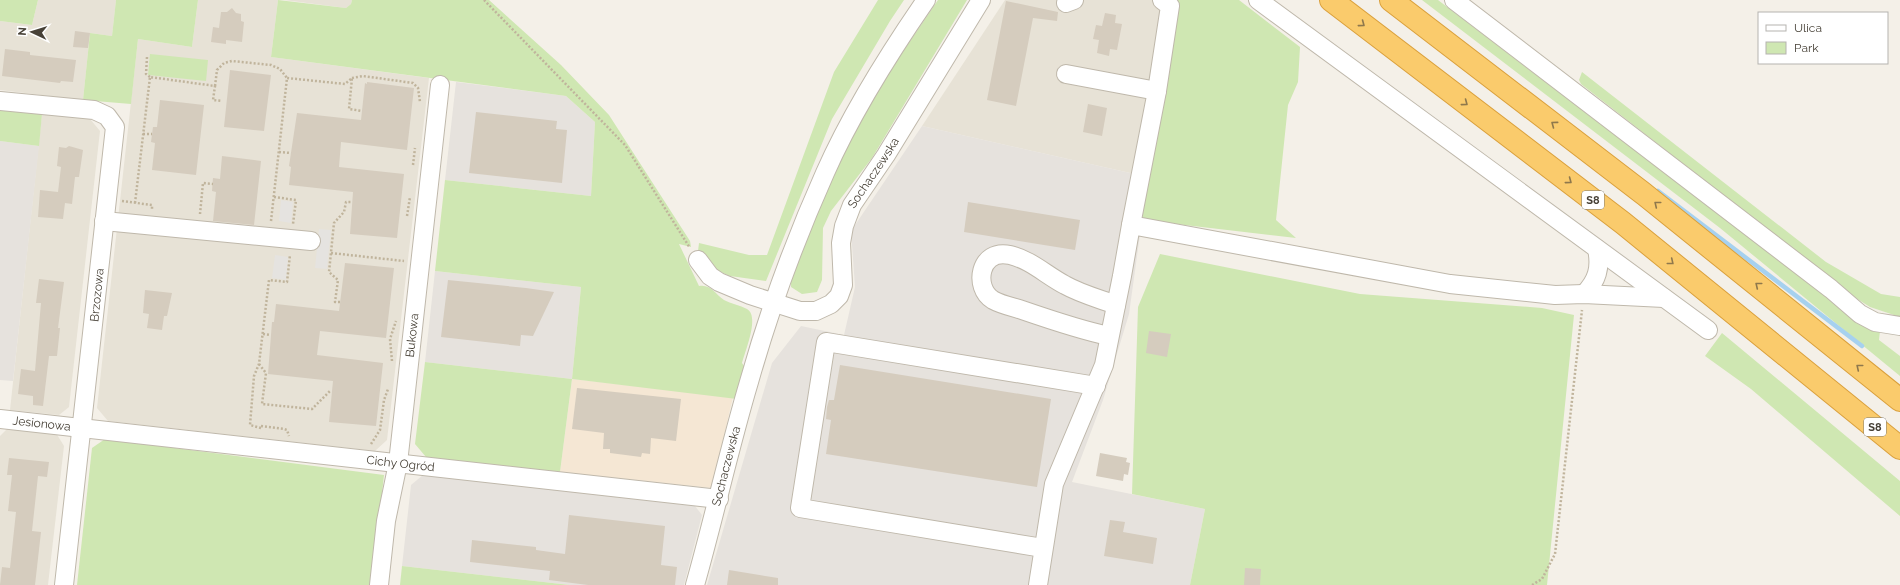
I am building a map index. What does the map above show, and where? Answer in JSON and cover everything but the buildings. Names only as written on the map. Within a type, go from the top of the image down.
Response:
[{"type":"highway","name":"S8","points":[[1331,0],[1623,223],[1900,448]]},
{"type":"highway","points":[[1391,0],[1644,194],[1900,400]]},
{"type":"street","name":"Sochaczewska","points":[[695,585],[719,499],[748,384],[774,303],[824,173],[860,102],[896,43],[926,0]]},
{"type":"street","name":"Sochaczewska","points":[[774,303],[800,311],[816,311],[831,304],[839,296],[843,285],[841,243],[844,226],[852,205],[886,155],[980,0]]},
{"type":"street","points":[[1038,585],[1054,484],[1104,365],[1157,91],[1170,6],[1162,0]]},
{"type":"street","points":[[1258,0],[1708,330]]},
{"type":"street","points":[[1454,0],[1831,289],[1860,314],[1875,322],[1900,326]]},
{"type":"street","points":[[1066,74],[1157,91]]},
{"type":"street","name":"Bukowa","points":[[379,585],[386,521],[398,463],[440,85]]},
{"type":"street","name":"Brzozowa","points":[[0,101],[94,110],[107,116],[115,127],[83,428],[64,585]]},
{"type":"street","points":[[104,221],[311,241]]},
{"type":"street","points":[[1131,225],[1450,284],[1555,295],[1584,294],[1664,298]]},
{"type":"street","points":[[1584,294],[1592,286],[1598,272],[1599,261],[1597,249]]},
{"type":"street","points":[[1110,336],[1050,320],[993,300],[986,293],[981,273],[985,262],[991,256],[999,254],[1009,255],[1040,268],[1065,285],[1116,305]]},
{"type":"street","points":[[698,260],[710,276],[719,282],[730,288],[774,303]]},
{"type":"street","points":[[1043,548],[800,508],[826,342],[1096,386]]},
{"type":"street","points":[[1879,383],[1900,407]]},
{"type":"street","points":[[1859,414],[1900,438]]},
{"type":"street","name":"Jesionowa","points":[[0,419],[83,428]]},
{"type":"street","name":"Cichy Ogród","points":[[83,428],[719,499]]},
{"type":"path","points":[[484,0],[625,145],[698,260]]},
{"type":"path","points":[[147,58],[146,74],[150,77],[215,86]]},
{"type":"path","points":[[222,101],[213,100],[217,70],[224,63],[232,60],[270,65],[280,69],[287,78],[269,237]]},
{"type":"path","points":[[287,78],[345,84],[352,78],[363,76],[413,83],[418,88],[420,106]]},
{"type":"path","points":[[135,203],[150,77]]},
{"type":"path","points":[[352,78],[349,109],[362,111]]},
{"type":"path","points":[[143,134],[152,134]]},
{"type":"path","points":[[414,170],[413,155],[416,142]]},
{"type":"path","points":[[279,152],[291,153]]},
{"type":"path","points":[[198,230],[203,183],[213,184]]},
{"type":"path","points":[[407,218],[407,207],[411,190]]},
{"type":"path","points":[[274,198],[296,200],[292,239],[287,282],[269,280],[259,364],[254,376],[250,426],[284,429],[291,438]]},
{"type":"path","points":[[340,302],[335,302],[338,280],[329,272],[334,223],[344,212],[346,202],[352,202]]},
{"type":"path","points":[[331,253],[405,261]]},
{"type":"path","points":[[1532,585],[1542,579],[1555,554],[1584,294]]},
{"type":"path","points":[[392,365],[390,339],[397,318]]},
{"type":"path","points":[[263,334],[270,335]]},
{"type":"path","points":[[259,364],[266,373],[262,404],[312,409],[331,390]]},
{"type":"path","points":[[369,446],[380,430],[384,400],[390,383]]},
{"type":"path","points":[[261,426],[261,432]]},
{"type":"shaded area","points":[[38,0],[116,0],[112,36],[90,33],[83,100],[0,90],[0,21],[32,25]]},
{"type":"shaded area","points":[[198,0],[278,0],[271,57],[429,78],[387,440],[375,451],[108,421],[97,408],[138,39],[192,47]]},
{"type":"shaded area","points":[[284,0],[352,0],[351,4],[346,8]]},
{"type":"shaded area","points":[[1005,0],[1172,0],[1148,177],[922,126]]},
{"type":"shaded area","points":[[456,82],[566,96],[595,122],[591,196],[445,180]]},
{"type":"shaded area","points":[[42,114],[90,119],[100,131],[69,407],[59,415],[10,410]]},
{"type":"shaded area","points":[[922,126],[1148,177],[1129,314],[1103,400],[1072,482],[1205,509],[1190,585],[707,585],[772,363],[801,326],[844,335],[855,287],[851,231]]},
{"type":"shaded area","points":[[0,141],[39,146],[13,381],[0,380]]},
{"type":"shaded area","points":[[281,200],[293,202],[291,223],[279,221]]},
{"type":"shaded area","points":[[319,229],[331,230],[327,269],[315,268]]},
{"type":"shaded area","points":[[275,255],[288,257],[286,280],[272,278]]},
{"type":"shaded area","points":[[435,271],[581,287],[572,379],[425,362]]},
{"type":"shaded area","points":[[572,379],[733,397],[712,488],[560,472]]},
{"type":"shaded area","points":[[8,428],[56,433],[64,446],[48,585],[0,585],[0,436]]},
{"type":"shaded area","points":[[423,475],[695,506],[702,515],[684,585],[570,585],[402,566],[411,485]]},
{"type":"green space","points":[[0,0],[38,0],[32,25],[0,21]]},
{"type":"green space","points":[[116,0],[198,0],[192,47],[138,39],[131,104],[83,100],[90,33],[112,36]]},
{"type":"green space","points":[[278,0],[346,8],[351,4],[352,0],[489,0],[561,65],[609,115],[690,241],[691,247],[679,244],[699,286],[707,286],[724,300],[747,309],[751,313],[752,326],[742,363],[744,366],[737,399],[572,379],[581,287],[435,271],[445,180],[591,196],[595,122],[566,96],[271,57]]},
{"type":"green space","points":[[878,0],[904,0],[832,119],[766,281],[730,276],[712,268],[698,251],[699,243],[749,255],[767,255],[834,72]]},
{"type":"green space","points":[[938,0],[967,0],[872,158],[831,211],[823,228],[822,280],[817,292],[802,294],[791,287],[791,273],[844,148],[883,81]]},
{"type":"green space","points":[[1172,0],[1239,0],[1300,47],[1298,82],[1288,105],[1276,220],[1296,238],[1142,220]]},
{"type":"green space","points":[[1422,0],[1438,0],[1867,328],[1880,331],[1879,340],[1900,356],[1900,376],[1720,228]]},
{"type":"green space","points":[[150,54],[208,60],[206,81],[148,75]]},
{"type":"green space","points":[[1582,72],[1826,262],[1881,294],[1900,297],[1900,317],[1870,307],[1851,295],[1581,84],[1579,80]]},
{"type":"green space","points":[[0,109],[42,114],[39,146],[0,141]]},
{"type":"green space","points":[[1160,254],[1360,294],[1542,308],[1574,315],[1547,585],[1190,585],[1205,509],[1132,494],[1138,307]]},
{"type":"green space","points":[[1722,333],[1900,481],[1900,516],[1751,389],[1705,356]]},
{"type":"green space","points":[[425,362],[572,379],[560,472],[426,457],[415,444]]},
{"type":"green space","points":[[105,439],[384,475],[372,585],[77,585],[92,448]]},
{"type":"green space","points":[[402,566],[570,585],[400,585]]},
{"type":"waterway","points":[[1658,191],[1862,346]]}]
